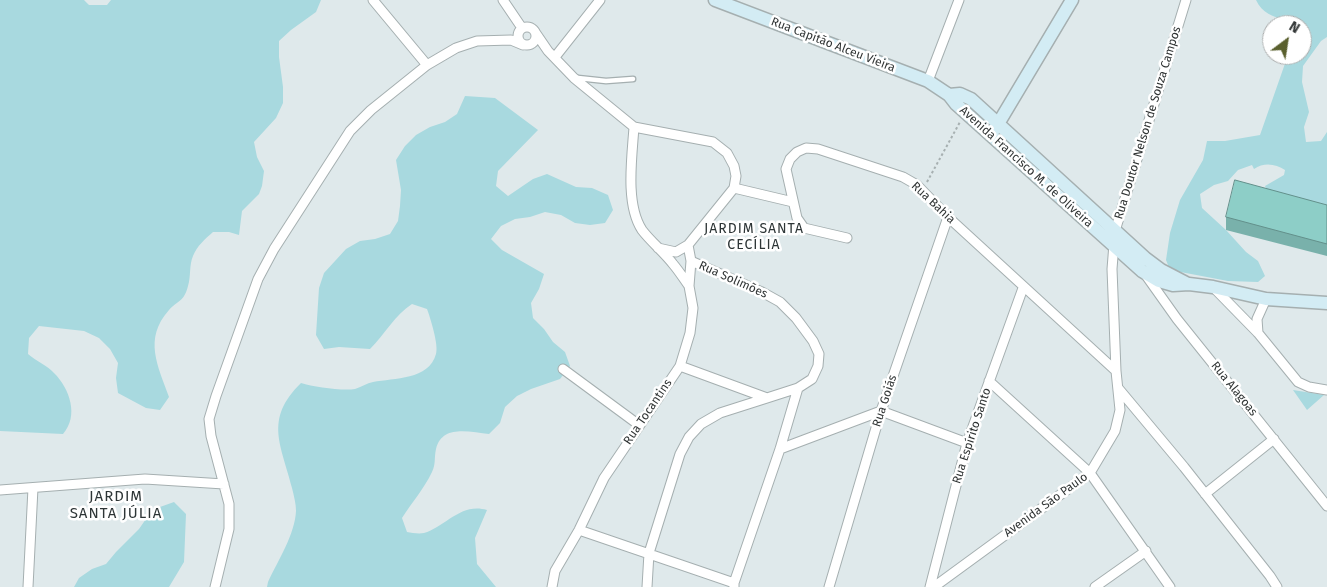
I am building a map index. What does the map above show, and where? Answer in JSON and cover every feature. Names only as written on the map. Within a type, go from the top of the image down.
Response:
[{"type":"street","points":[[373,0],[427,65]]},
{"type":"street","points":[[503,0],[517,34],[527,45],[551,54]]},
{"type":"street","points":[[551,54],[600,0]]},
{"type":"street","name":"Rua Capitão Alceu Vieira","points":[[715,0],[928,81],[949,95]]},
{"type":"street","points":[[928,81],[959,0]]},
{"type":"street","points":[[991,135],[1072,0]]},
{"type":"street","name":"Rua Doutor Nelson de Souza Campos","points":[[1113,246],[1115,232],[1186,0]]},
{"type":"street","points":[[215,587],[229,529],[229,504],[212,436],[210,419],[216,396],[258,279],[274,249],[350,131],[371,110],[427,65],[456,48],[477,41],[517,34],[530,27],[536,32],[551,54],[574,78],[634,128],[713,142],[726,153],[734,166],[736,176],[734,188],[688,245],[676,252],[658,248]]},
{"type":"street","points":[[527,45],[536,39],[536,32]]},
{"type":"street","name":"Avenida Francisco M. de Oliveira","points":[[949,95],[960,94],[971,99],[1115,232],[1146,266]]},
{"type":"street","name":"Avenida Francisco M. de Oliveira","points":[[949,95],[956,104],[1113,246],[1146,266],[1161,270],[1190,284],[1213,287],[1266,299],[1327,303]]},
{"type":"street","name":"Rua Tocantins","points":[[634,128],[630,177],[631,196],[641,228],[674,264],[689,286]]},
{"type":"street","name":"Rua Bahia","points":[[847,238],[804,228],[797,218],[786,170],[790,159],[797,152],[806,148],[818,149],[903,177],[917,185],[1023,288],[1116,371]]},
{"type":"street","points":[[734,188],[793,202]]},
{"type":"street","name":"Rua Goiás","points":[[829,587],[881,411],[948,217]]},
{"type":"street","name":"Rua Tocantins","points":[[552,587],[555,571],[579,530],[604,478],[680,366],[690,332],[693,308],[689,286],[691,261],[688,245]]},
{"type":"street","name":"Avenida São Paulo","points":[[932,587],[1090,472],[1104,453],[1115,431],[1120,410],[1116,371],[1113,246]]},
{"type":"street","name":"Rua Solimões","points":[[648,587],[649,554],[680,454],[689,437],[701,424],[720,413],[798,388],[812,379],[818,366],[819,354],[813,341],[796,318],[780,302],[762,292],[691,261]]},
{"type":"street","name":"Rua Alagoas","points":[[1146,266],[1177,319],[1327,506]]},
{"type":"street","points":[[1213,287],[1258,333],[1298,382],[1309,387],[1327,390]]},
{"type":"street","name":"Rua Espírito Santo","points":[[932,587],[967,443],[1023,288]]},
{"type":"street","points":[[1258,333],[1257,319],[1266,299]]},
{"type":"street","points":[[680,366],[766,398]]},
{"type":"street","points":[[564,369],[639,425]]},
{"type":"street","points":[[990,380],[1090,472],[1170,587]]},
{"type":"street","points":[[579,530],[734,585],[780,449],[798,388]]},
{"type":"street","points":[[1117,388],[1205,494],[1277,587]]},
{"type":"street","points":[[780,449],[881,411],[967,443]]},
{"type":"street","points":[[1205,494],[1274,439]]},
{"type":"street","points":[[0,490],[145,479],[224,484]]},
{"type":"street","points":[[28,587],[33,488]]},
{"type":"street","points":[[1095,587],[1146,551]]},
{"type":"lane","points":[[574,78],[606,81],[634,79]]},
{"type":"path","points":[[922,190],[966,112]]},
{"type":"shaded area","points":[[0,0],[84,0],[89,5],[107,5],[111,0],[321,0],[316,12],[279,41],[283,103],[276,118],[254,142],[257,157],[264,171],[262,186],[259,194],[242,211],[239,235],[229,232],[213,232],[202,243],[192,260],[185,295],[169,310],[156,331],[155,353],[169,397],[160,410],[146,408],[118,393],[116,378],[118,363],[110,349],[99,338],[84,331],[39,326],[29,338],[28,354],[51,370],[60,379],[68,395],[71,419],[63,434],[0,431]]},
{"type":"shaded area","points":[[1256,0],[1327,0],[1327,37],[1321,41],[1312,54],[1312,15],[1271,15]]},
{"type":"shaded area","points":[[1284,65],[1304,65],[1302,82],[1309,112],[1304,127],[1306,142],[1321,141],[1327,132],[1327,216],[1269,196],[1265,186],[1284,175],[1285,170],[1278,166],[1270,165],[1262,165],[1254,169],[1252,165],[1238,170],[1228,181],[1214,185],[1200,194],[1202,208],[1246,252],[1258,261],[1265,276],[1258,282],[1228,281],[1170,270],[1166,260],[1170,233],[1180,200],[1203,160],[1207,141],[1225,141],[1260,135]]},
{"type":"shaded area","points":[[465,96],[495,98],[538,130],[498,171],[496,186],[508,196],[533,179],[547,174],[576,187],[592,188],[608,195],[613,210],[605,223],[590,225],[575,223],[561,215],[545,212],[515,219],[501,226],[491,239],[502,250],[544,274],[539,289],[531,303],[533,318],[553,342],[565,352],[570,366],[560,379],[517,396],[505,407],[500,423],[489,434],[458,431],[444,436],[439,441],[436,449],[434,466],[429,478],[402,518],[407,532],[422,533],[432,530],[469,509],[487,510],[475,538],[477,564],[496,587],[267,587],[293,529],[295,520],[294,497],[278,434],[282,409],[289,396],[301,383],[328,388],[355,389],[368,383],[410,376],[426,369],[432,363],[436,354],[435,338],[427,309],[412,304],[400,314],[370,349],[339,347],[324,349],[316,335],[319,288],[324,273],[346,249],[360,241],[390,234],[398,221],[400,206],[401,190],[396,160],[405,146],[416,135],[430,127],[445,122],[457,114]]},
{"type":"shaded area","points":[[1293,390],[1324,395],[1307,410]]},
{"type":"shaded area","points":[[174,502],[186,514],[184,562],[169,587],[74,587],[79,578],[92,569],[106,564],[139,529],[148,516],[160,507]]},
{"type":"building","points":[[1235,180],[1327,205],[1327,244],[1226,217]]},
{"type":"district","name":"JARDIM SANTA CECÍLIA","points":[[754,237]]},
{"type":"district","name":"JARDIM SANTA JÚLIA","points":[[116,506]]}]
